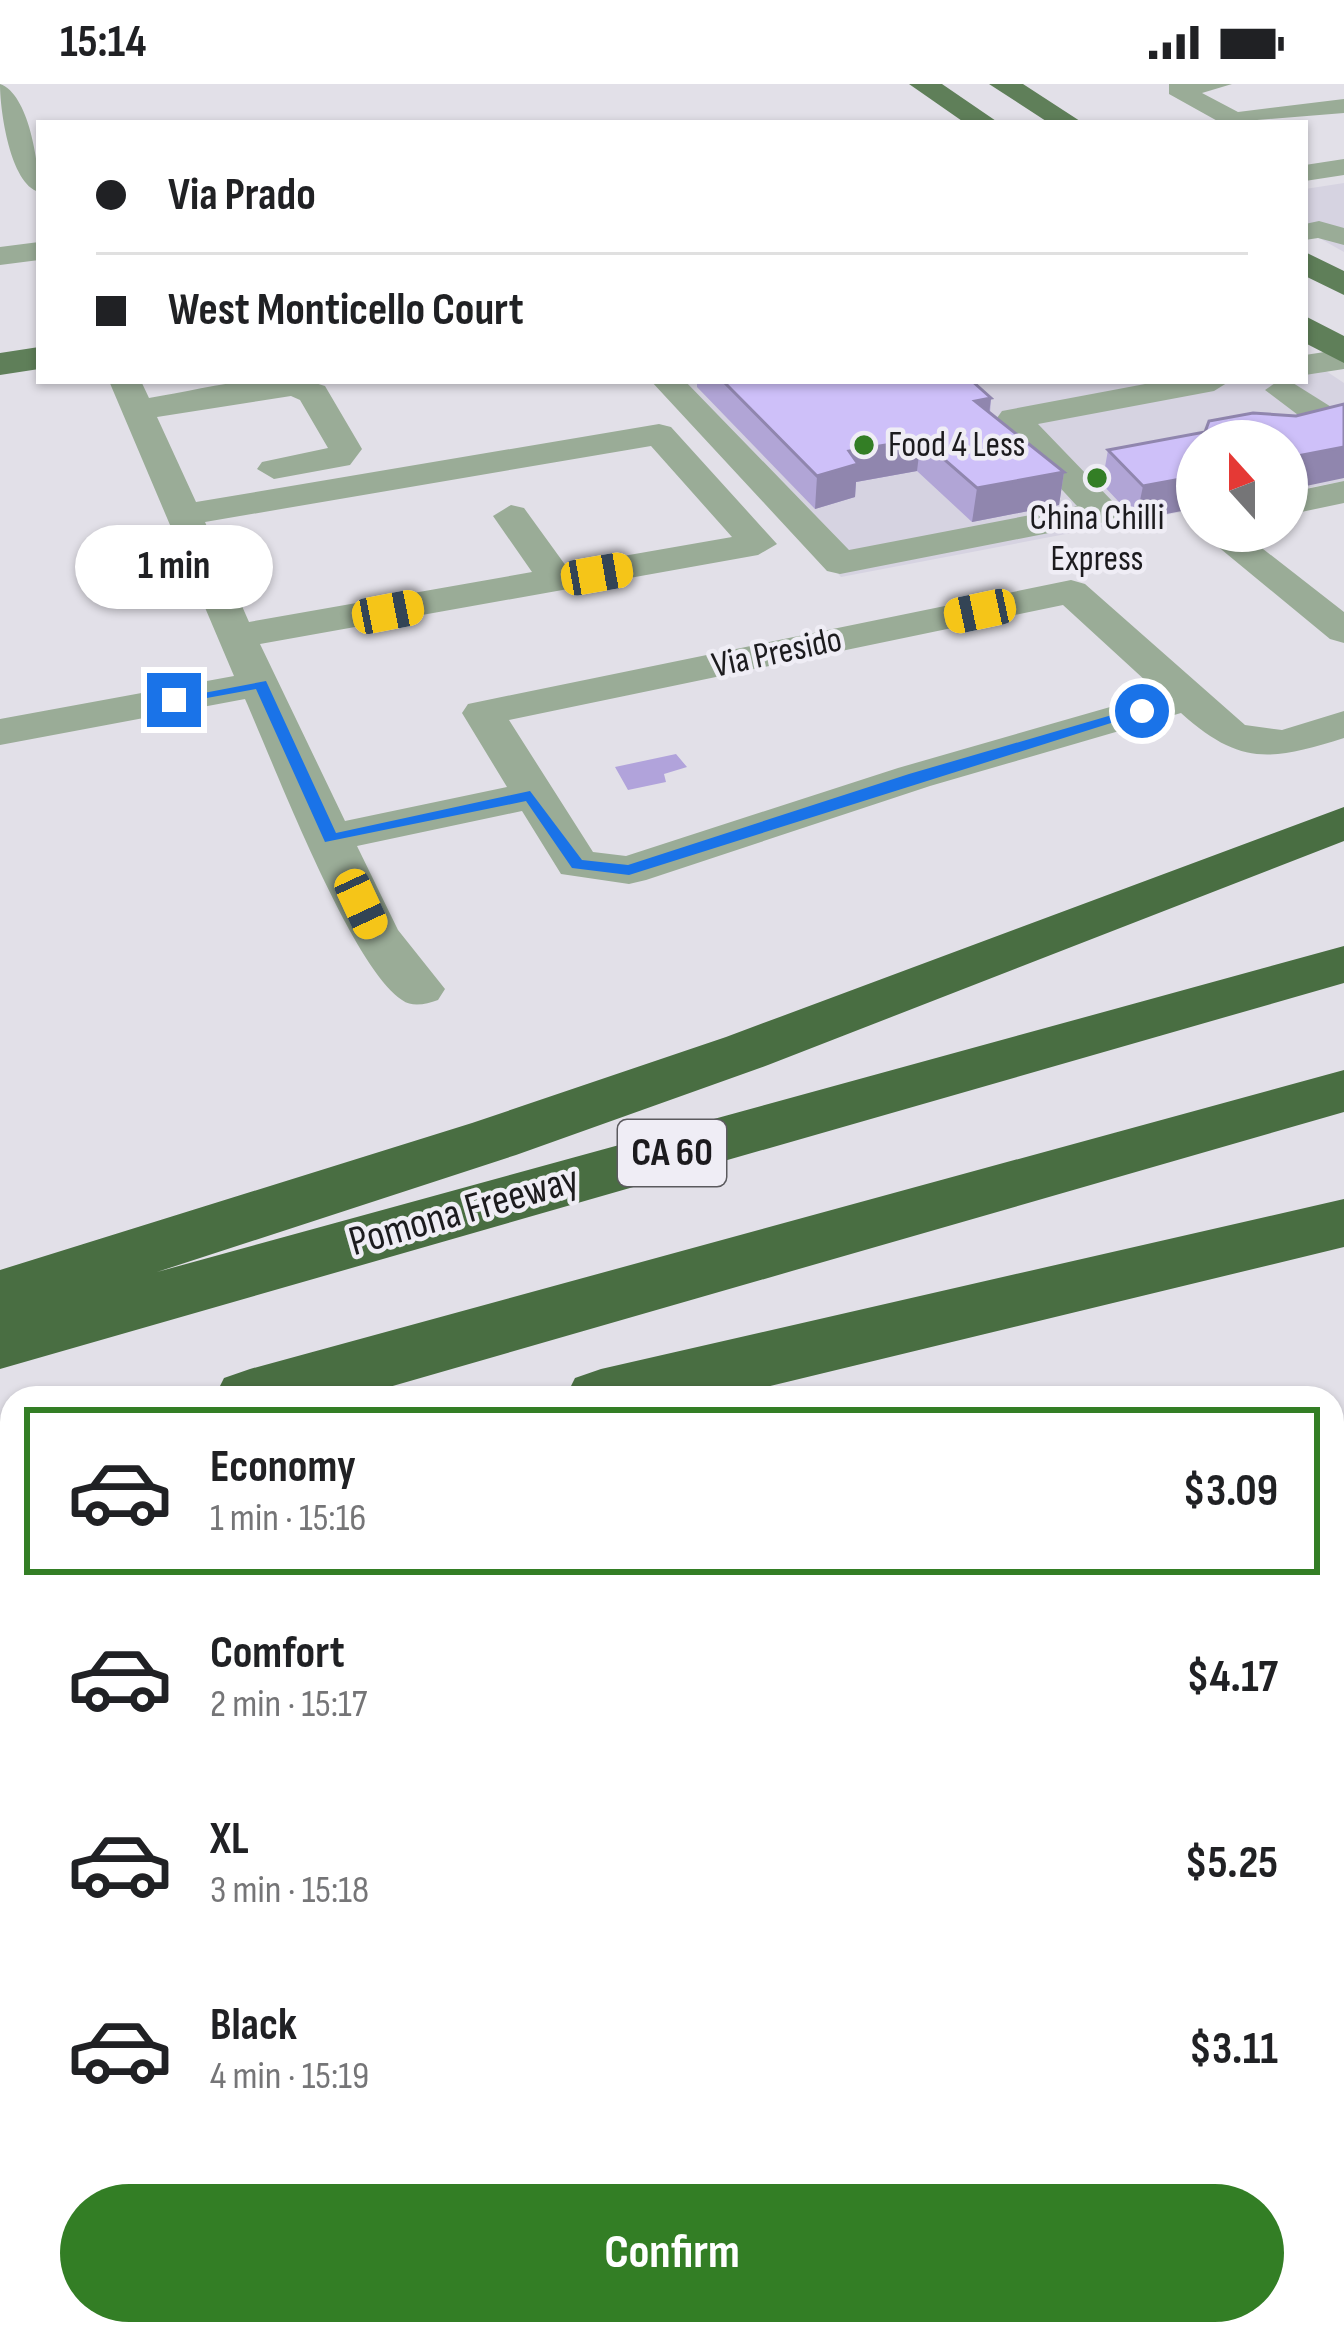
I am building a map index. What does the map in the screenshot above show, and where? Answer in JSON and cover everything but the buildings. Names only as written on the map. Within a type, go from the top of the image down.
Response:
[{"type":"highway","points":[[0,1296],[494,1139],[747,1051],[1344,823]]},
{"type":"highway","name":"Pomona Freeway","points":[[0,1342],[1344,964]]},
{"type":"highway","points":[[293,1386],[1344,1091]]},
{"type":"highway","points":[[652,1386],[1344,1223]]},
{"type":"main road","points":[[923,84],[979,118]]},
{"type":"main road","points":[[1003,84],[1064,120]]},
{"type":"main road","points":[[1308,267],[1344,285]]},
{"type":"main road","points":[[1308,329],[1344,355]]},
{"type":"main road","points":[[0,364],[36,358]]},
{"type":"street","points":[[1220,84],[1177,89],[1234,120],[1344,106]]},
{"type":"street","points":[[0,92],[36,177]]},
{"type":"street","points":[[0,256],[36,250]]},
{"type":"street","points":[[1308,367],[1344,355]]},
{"type":"street","points":[[670,384],[840,563],[1102,512],[1014,418],[978,392]]},
{"type":"street","points":[[179,501],[338,458],[345,449],[313,393],[293,386],[132,396],[236,636],[376,936],[420,989]]},
{"type":"street","points":[[1014,418],[1252,386],[1336,425],[1308,431]]},
{"type":"street","points":[[179,501],[659,434],[758,544],[236,636]]},
{"type":"street","points":[[1068,475],[1111,467]]},
{"type":"street","points":[[1308,500],[1344,492]]},
{"type":"street","points":[[511,516],[557,581]]},
{"type":"street","points":[[1244,552],[1344,631]]},
{"type":"street","name":"Via Presido","points":[[530,796],[483,713],[1071,592],[1187,698]]},
{"type":"street","points":[[0,732],[261,684]]},
{"type":"street","points":[[331,838],[530,796],[577,864],[629,870],[914,777],[1187,698],[1232,736],[1284,743],[1344,724]]},
{"type":"shaded area","points":[[1344,183],[1344,252],[1308,232],[1308,189]]},
{"type":"shaded area","points":[[1308,359],[1344,383],[1344,481],[1308,488],[1308,420],[1176,420],[1176,513],[841,577],[666,384],[1308,384]]},
{"type":"shaded area","points":[[676,754],[687,767],[664,774],[666,782],[628,790],[615,767]]},
{"type":"place","name":"Food 4 Less","points":[[864,445]]},
{"type":"place","name":"China Chilli Express","points":[[1097,478]]},
{"type":"route","points":[[174,700],[261,684],[331,838],[530,796],[577,864],[629,870],[914,777],[1142,711]]}]
